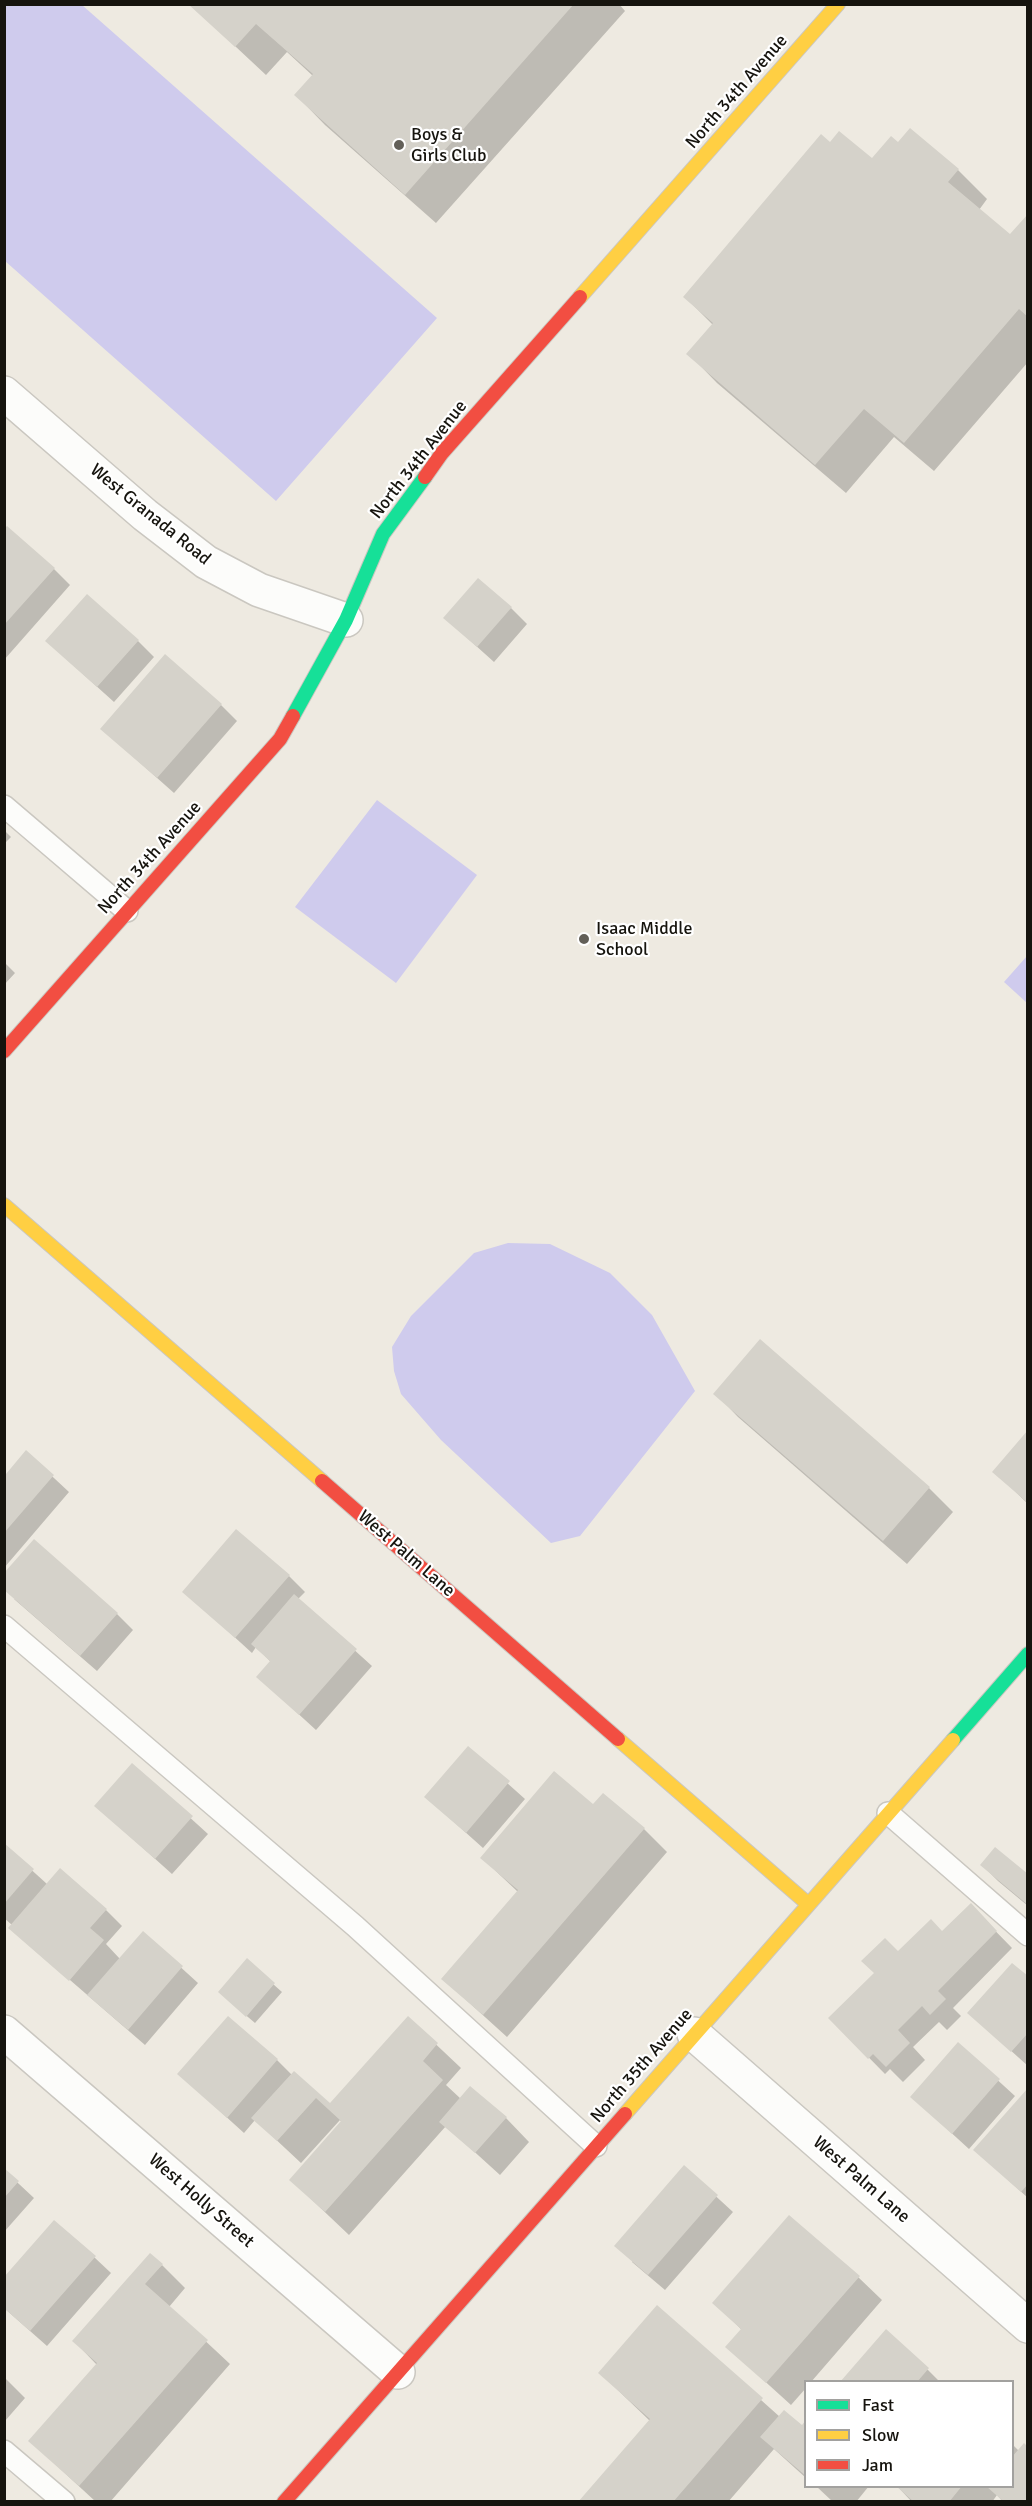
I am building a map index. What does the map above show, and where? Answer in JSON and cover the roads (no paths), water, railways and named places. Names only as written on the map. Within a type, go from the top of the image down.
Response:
[{"type":"street","name":"North 34th Avenue","points":[[4,1051],[280,739],[346,620],[383,534],[442,453],[838,4]]},
{"type":"street","name":"West Granada Road","points":[[4,393],[145,515],[206,562],[259,590],[346,620]]},
{"type":"street","name":"West Palm Lane","points":[[4,1204],[808,1904]]},
{"type":"street","name":"North 35th Avenue","points":[[284,2502],[741,1978],[1028,1654]]},
{"type":"street","name":"West Holly Street","points":[[4,2032],[398,2372]]},
{"type":"street","name":"West Palm Lane","points":[[694,2034],[1028,2326]]},
{"type":"lane","points":[[4,806],[127,911]]},
{"type":"lane","points":[[4,1626],[355,1926],[596,2146]]},
{"type":"lane","points":[[888,1813],[1028,1935]]},
{"type":"lane","points":[[4,2451],[64,2502]]},
{"type":"place","name":"Boys & Girls Club","points":[[399,145]]},
{"type":"place","name":"Isaac Middle School","points":[[584,939]]}]
